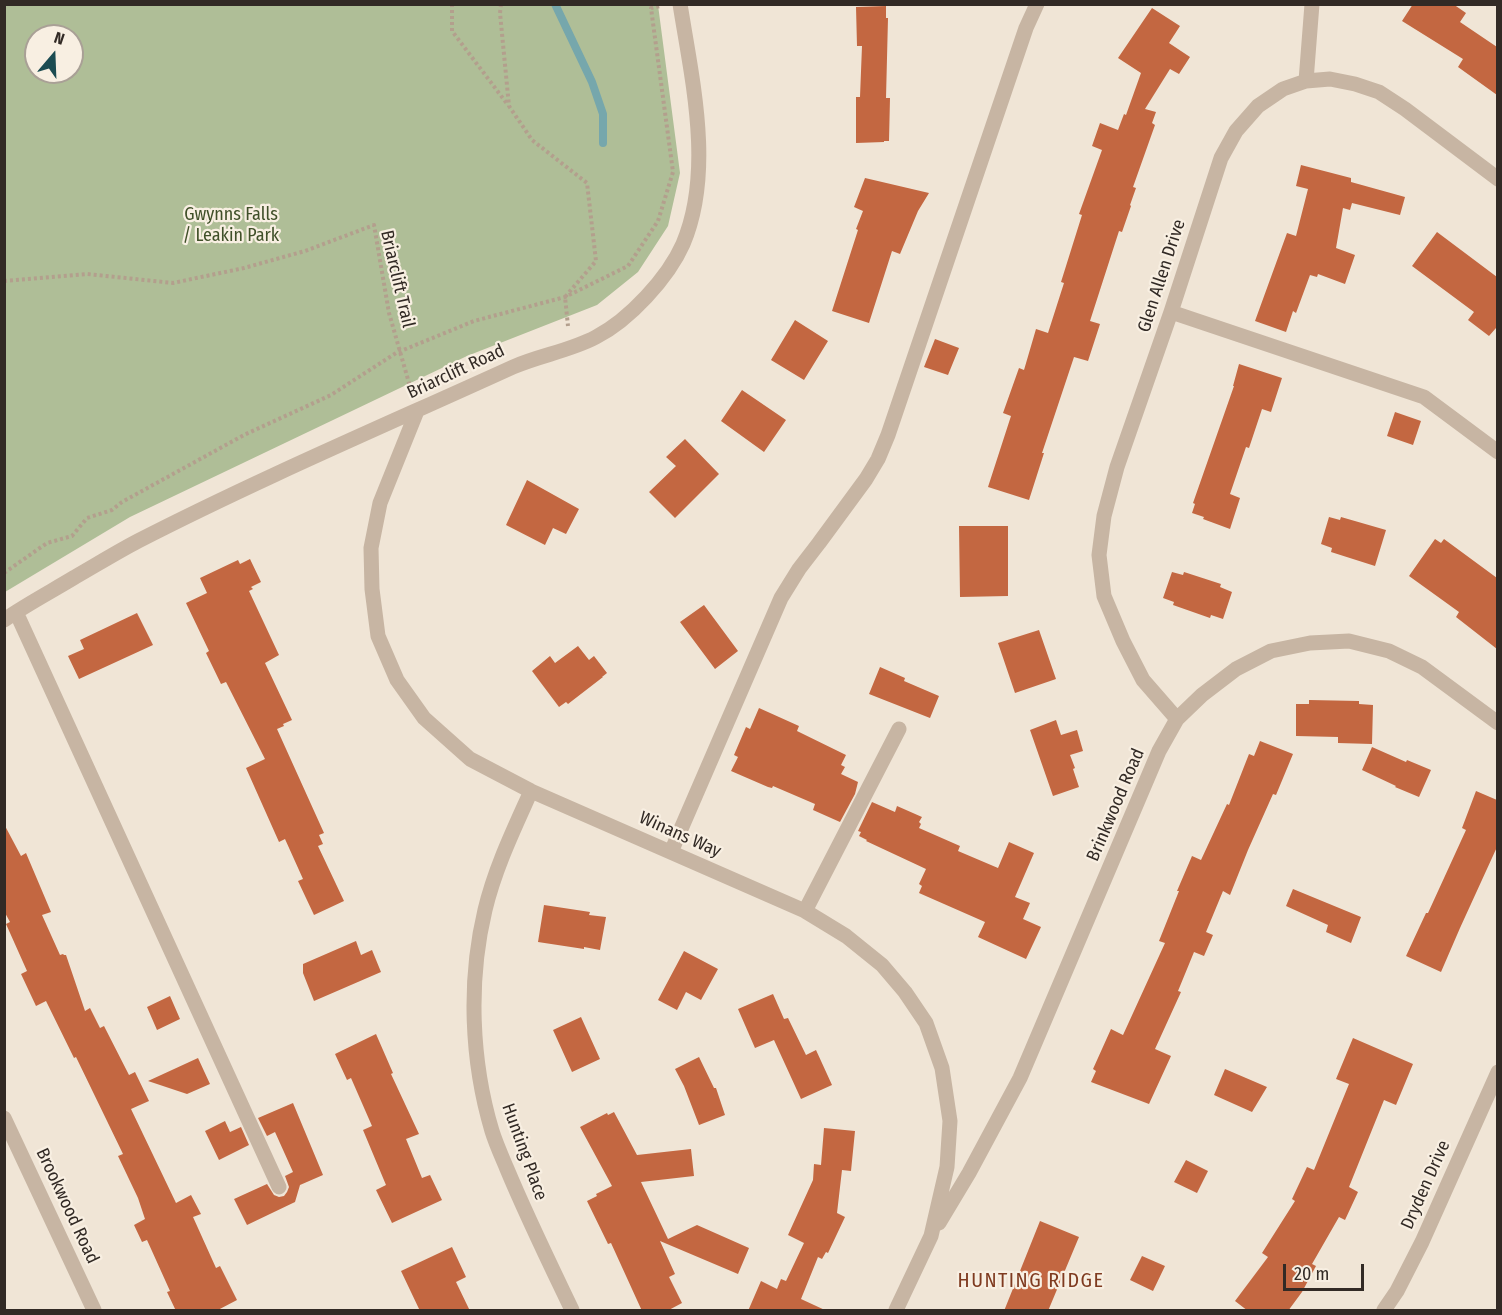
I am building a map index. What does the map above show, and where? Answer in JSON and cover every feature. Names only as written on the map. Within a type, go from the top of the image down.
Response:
[{"type":"street","name":"Briarclift Road","points":[[10,616],[136,542],[281,471],[522,363],[571,348],[597,337],[640,304],[669,268],[682,246],[692,216],[698,186],[698,142],[693,85],[680,4]]},
{"type":"street","points":[[671,852],[781,598],[799,569],[846,507],[878,459],[1026,28],[1037,4]]},
{"type":"street","points":[[1306,81],[1312,4]]},
{"type":"street","name":"Glen Allen Drive","points":[[1177,719],[1143,680],[1123,641],[1104,596],[1099,555],[1104,516],[1117,467],[1221,158],[1236,131],[1258,106],[1283,89],[1306,81],[1330,80],[1355,84],[1379,92],[1405,109],[1497,179]]},
{"type":"street","points":[[1171,312],[1424,397],[1497,452]]},
{"type":"street","name":"Winans Way","points":[[417,411],[380,503],[371,548],[372,589],[378,636],[397,680],[424,718],[470,759],[531,790],[806,911],[846,936],[882,965],[905,992],[926,1023],[942,1068],[950,1121],[947,1167],[931,1236],[896,1311]]},
{"type":"street","points":[[10,616],[279,1187]]},
{"type":"street","name":"Brinkwood Road","points":[[931,1236],[969,1173],[1020,1078],[1160,751],[1177,719],[1202,695],[1236,669],[1271,651],[1310,643],[1349,641],[1389,651],[1422,667],[1497,723]]},
{"type":"street","points":[[806,911],[899,729]]},
{"type":"street","name":"Hunting Place","points":[[531,790],[504,851],[485,909],[477,958],[474,1015],[478,1071],[492,1132],[517,1194],[572,1311]]},
{"type":"street","name":"Dryden Drive","points":[[1384,1311],[1422,1242],[1497,1072]]},
{"type":"street","name":"Brookwood Road","points":[[4,1118],[94,1311]]},
{"type":"path","points":[[452,4],[452,31],[532,140],[587,183],[596,261],[566,297],[571,348]]},
{"type":"path","points":[[501,4],[509,106]]},
{"type":"path","points":[[400,353],[474,321],[566,297],[628,266],[658,221],[673,172],[651,8],[667,4]]},
{"type":"path","name":"Briarclift Trail","points":[[4,281],[87,274],[173,284],[305,251],[374,225],[389,313],[417,411]]},
{"type":"path","name":"Briarclift Trail","points":[[4,573],[47,543],[72,536],[87,518],[112,510],[122,502],[244,435],[331,395],[396,353],[400,353]]},
{"type":"green space","name":"Gwynns Falls / Leakin Park","points":[[4,5],[658,5],[680,173],[668,226],[638,272],[597,305],[467,356],[130,517],[5,592]]},
{"type":"building","points":[[1413,4],[1453,4],[1466,13],[1460,22],[1497,47],[1497,95],[1458,67],[1463,59],[1402,21]]},
{"type":"building","points":[[886,6],[886,18],[888,18],[886,98],[890,98],[889,141],[856,143],[856,97],[860,97],[862,46],[857,46],[856,7]]},
{"type":"building","points":[[1152,8],[1180,26],[1169,43],[1190,57],[1179,74],[1170,69],[1145,109],[1156,112],[1152,123],[1155,125],[1133,187],[1136,188],[1131,206],[1122,232],[1119,231],[1090,321],[1100,324],[1088,361],[1074,357],[1029,500],[988,487],[1011,416],[1003,413],[1019,368],[1024,370],[1036,329],[1048,333],[1082,215],[1079,214],[1102,150],[1092,146],[1100,123],[1118,130],[1124,114],[1126,115],[1141,73],[1118,58]]},
{"type":"building","points":[[1301,165],[1351,178],[1351,182],[1405,197],[1400,215],[1352,203],[1350,210],[1343,208],[1336,248],[1355,255],[1345,284],[1318,274],[1317,277],[1310,275],[1296,313],[1293,311],[1286,332],[1255,321],[1287,233],[1296,236],[1308,189],[1296,186]]},
{"type":"building","points":[[865,178],[929,193],[918,211],[900,254],[892,251],[869,323],[832,311],[863,211],[854,207]]},
{"type":"building","points":[[1437,232],[1497,277],[1497,329],[1489,336],[1468,320],[1474,312],[1412,266]]},
{"type":"building","points":[[795,320],[828,341],[804,380],[771,360]]},
{"type":"building","points":[[935,339],[959,348],[948,375],[924,367]]},
{"type":"building","points":[[1239,364],[1282,378],[1271,412],[1262,409],[1249,448],[1246,447],[1230,494],[1240,498],[1230,529],[1192,513],[1195,504],[1193,503],[1234,386]]},
{"type":"building","points":[[742,390],[786,420],[764,452],[721,421]]},
{"type":"building","points":[[1395,412],[1421,421],[1413,445],[1387,436]]},
{"type":"building","points":[[685,439],[719,474],[675,518],[649,492],[676,466],[666,457]]},
{"type":"building","points":[[527,480],[579,509],[566,534],[553,528],[545,545],[506,525]]},
{"type":"building","points":[[1329,517],[1340,520],[1341,517],[1386,530],[1375,566],[1331,552],[1332,548],[1321,544]]},
{"type":"building","points":[[959,526],[1008,526],[1008,596],[960,597]]},
{"type":"building","points":[[1435,539],[1441,543],[1444,539],[1497,578],[1497,649],[1456,617],[1459,612],[1409,576]]},
{"type":"building","points":[[250,559],[261,582],[251,587],[253,589],[249,591],[279,655],[265,663],[292,720],[277,729],[324,833],[319,835],[323,844],[318,846],[344,901],[314,915],[298,881],[303,879],[285,839],[279,842],[246,768],[265,759],[226,682],[221,684],[206,653],[209,651],[186,603],[207,593],[200,578],[238,560],[240,564]]},
{"type":"building","points":[[1172,572],[1183,575],[1184,572],[1221,584],[1220,587],[1232,592],[1223,619],[1211,615],[1210,618],[1173,605],[1174,602],[1163,598]]},
{"type":"building","points":[[704,605],[738,651],[715,669],[680,622]]},
{"type":"building","points":[[137,613],[153,645],[79,679],[68,656],[84,649],[80,640]]},
{"type":"building","points":[[1039,630],[1056,679],[1015,693],[998,643]]},
{"type":"building","points":[[578,646],[589,660],[594,656],[607,673],[568,704],[566,702],[559,707],[532,671],[550,656],[555,663]]},
{"type":"building","points":[[880,667],[905,678],[904,681],[939,696],[930,718],[869,694]]},
{"type":"building","points":[[1309,700],[1359,701],[1359,704],[1373,705],[1372,744],[1338,743],[1338,737],[1296,736],[1296,704],[1309,704]]},
{"type":"building","points":[[759,708],[799,726],[797,731],[846,755],[841,765],[845,767],[841,774],[858,782],[855,794],[840,822],[813,810],[815,804],[731,771],[738,757],[734,755],[746,727],[750,729]]},
{"type":"building","points":[[1056,720],[1061,735],[1077,730],[1083,751],[1070,755],[1079,787],[1053,796],[1030,730]]},
{"type":"building","points":[[1260,741],[1293,754],[1276,795],[1273,794],[1230,895],[1223,891],[1206,932],[1213,935],[1204,956],[1194,952],[1178,991],[1181,992],[1155,1049],[1171,1056],[1149,1104],[1091,1082],[1096,1071],[1093,1069],[1111,1029],[1123,1035],[1165,943],[1159,941],[1192,856],[1201,860],[1227,804],[1229,805],[1249,754],[1254,756]]},
{"type":"building","points":[[1372,747],[1431,770],[1419,797],[1362,770]]},
{"type":"building","points":[[1476,791],[1497,800],[1497,847],[1441,972],[1406,956],[1466,830],[1462,828]]},
{"type":"building","points":[[872,802],[895,812],[897,806],[922,817],[919,828],[960,846],[958,851],[998,868],[1009,842],[1034,853],[1015,897],[1030,903],[1023,919],[1041,927],[1026,959],[978,937],[985,922],[919,893],[922,886],[919,884],[926,869],[859,836],[861,832],[858,831]]},
{"type":"building","points":[[4,824],[21,856],[26,853],[51,912],[42,915],[60,955],[66,955],[85,1011],[90,1008],[100,1028],[104,1026],[129,1075],[135,1072],[149,1101],[131,1109],[176,1203],[191,1195],[201,1214],[193,1217],[216,1268],[220,1266],[237,1300],[216,1311],[176,1311],[167,1292],[170,1291],[147,1240],[142,1242],[134,1225],[145,1219],[138,1198],[118,1156],[123,1154],[46,1001],[36,1006],[21,974],[27,971],[6,924],[10,922],[4,911]]},
{"type":"building","points":[[1293,889],[1361,917],[1351,943],[1326,932],[1328,925],[1286,906]]},
{"type":"building","points":[[544,905],[590,912],[589,915],[606,917],[600,950],[538,942]]},
{"type":"building","points":[[356,941],[361,955],[372,950],[381,972],[314,1001],[303,973],[303,964]]},
{"type":"building","points":[[684,951],[718,969],[701,1000],[686,992],[677,1010],[658,1000]]},
{"type":"building","points":[[773,994],[784,1019],[788,1018],[806,1055],[816,1050],[832,1085],[801,1099],[774,1040],[755,1048],[738,1009]]},
{"type":"building","points":[[170,996],[180,1019],[157,1030],[147,1007]]},
{"type":"building","points":[[581,1017],[600,1059],[572,1072],[553,1030]]},
{"type":"building","points":[[376,1034],[393,1073],[391,1074],[419,1134],[406,1139],[422,1178],[430,1175],[442,1200],[392,1223],[376,1190],[386,1185],[363,1130],[372,1126],[351,1078],[347,1080],[335,1054]]},
{"type":"building","points":[[1353,1038],[1413,1064],[1396,1105],[1384,1100],[1349,1187],[1358,1192],[1345,1220],[1339,1217],[1312,1264],[1316,1266],[1302,1292],[1288,1311],[1248,1311],[1235,1301],[1268,1257],[1262,1253],[1295,1201],[1292,1199],[1307,1167],[1314,1170],[1349,1084],[1336,1079]]},
{"type":"building","points":[[699,1057],[716,1088],[725,1115],[699,1125],[675,1069]]},
{"type":"building","points":[[198,1058],[210,1084],[187,1094],[148,1081]]},
{"type":"building","points":[[1225,1069],[1267,1087],[1252,1112],[1214,1095]]},
{"type":"building","points":[[293,1103],[323,1175],[300,1185],[295,1202],[247,1225],[234,1199],[267,1184],[274,1195],[284,1196],[289,1187],[285,1176],[293,1172],[275,1132],[267,1136],[258,1118]]},
{"type":"building","points":[[614,1112],[637,1155],[691,1149],[694,1176],[641,1182],[668,1239],[697,1225],[749,1248],[738,1274],[660,1241],[675,1274],[669,1277],[682,1303],[667,1311],[642,1311],[611,1243],[608,1244],[587,1201],[612,1186],[580,1127],[607,1113],[608,1115]]},
{"type":"building","points":[[225,1121],[230,1132],[241,1127],[249,1145],[219,1160],[205,1131]]},
{"type":"building","points":[[824,1128],[855,1131],[851,1171],[842,1170],[837,1213],[845,1217],[828,1253],[826,1252],[822,1259],[818,1257],[801,1299],[827,1311],[748,1311],[761,1281],[777,1289],[781,1279],[786,1281],[804,1243],[788,1235],[813,1180],[814,1164],[821,1165]]},
{"type":"building","points":[[1186,1160],[1208,1171],[1197,1193],[1174,1182]]},
{"type":"building","points":[[1040,1221],[1079,1237],[1048,1311],[1004,1311]]},
{"type":"building","points":[[452,1247],[466,1277],[456,1282],[470,1311],[420,1311],[401,1271]]},
{"type":"building","points":[[1142,1256],[1165,1266],[1153,1291],[1130,1280]]},
{"type":"waterway","points":[[555,4],[592,82],[603,114],[603,143]]},
{"type":"district","name":"HUNTING RIDGE","points":[[1031,1281]]}]
